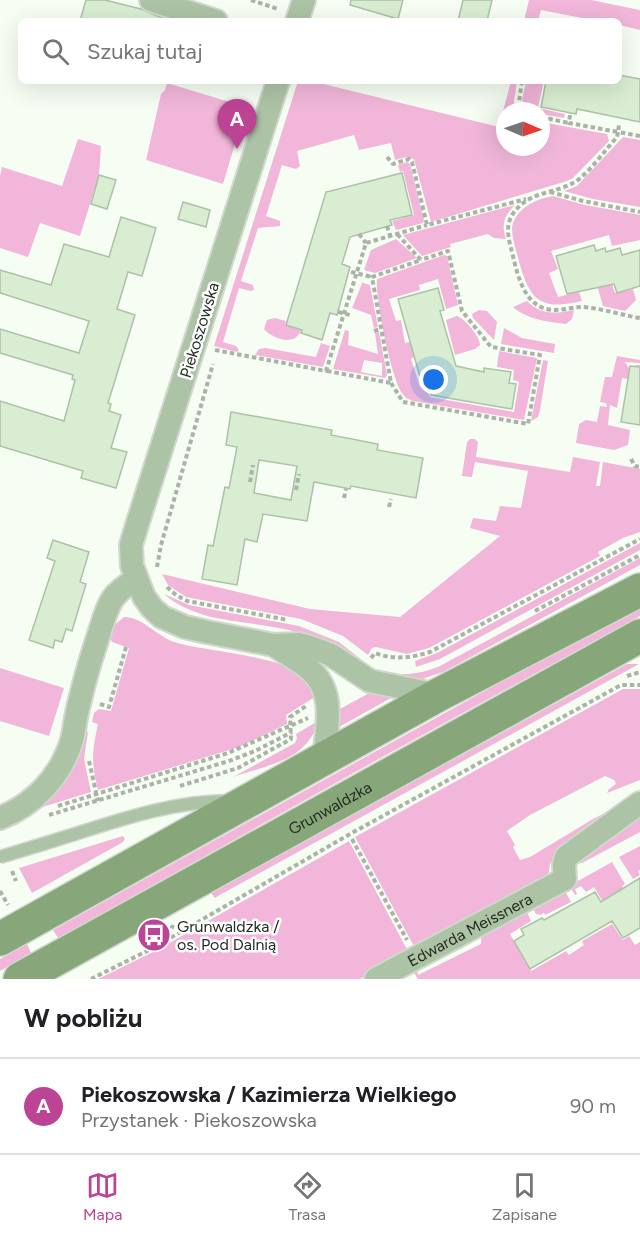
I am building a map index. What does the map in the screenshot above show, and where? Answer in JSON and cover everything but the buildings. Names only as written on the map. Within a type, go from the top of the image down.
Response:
[{"type":"main road","points":[[0,939],[324,758],[640,590]]},
{"type":"main road","name":"Grunwaldzka","points":[[20,979],[640,636]]},
{"type":"street","points":[[152,0],[207,18]]},
{"type":"street","name":"Piekoszowska","points":[[277,84],[137,525],[131,552],[136,580],[148,603],[156,612],[170,621],[207,632],[274,645],[299,644],[314,648],[331,655],[370,681],[438,696]]},
{"type":"street","points":[[0,818],[14,813],[29,803],[55,776],[67,754],[72,738],[80,700],[107,607],[121,588],[136,580]]},
{"type":"street","name":"Piekoszowska","points":[[274,645],[311,670],[325,689],[328,706],[324,758]]},
{"type":"street","name":"Edwarda Meissnera","points":[[376,979],[565,879],[566,857],[640,803]]},
{"type":"lane","points":[[0,857],[131,817],[194,802],[248,801]]},
{"type":"path","points":[[251,0],[300,12]]},
{"type":"path","points":[[519,102],[522,84]]},
{"type":"path","points":[[569,123],[570,115]]},
{"type":"path","points":[[550,119],[640,136]]},
{"type":"path","points":[[366,243],[533,197],[573,183],[617,137],[619,125]]},
{"type":"path","points":[[387,157],[393,164],[409,159],[412,162],[427,225]]},
{"type":"path","points":[[549,192],[640,212]]},
{"type":"path","points":[[533,197],[523,203],[510,217],[507,229],[519,277],[528,297],[543,309],[592,308],[640,318]]},
{"type":"path","points":[[387,226],[390,236]]},
{"type":"path","points":[[327,371],[348,314],[366,243],[360,234]]},
{"type":"path","points":[[397,234],[421,260]]},
{"type":"path","points":[[351,272],[372,278],[448,251],[462,311],[491,347],[540,355],[528,424],[403,402],[391,383],[372,278]]},
{"type":"path","points":[[338,312],[348,314]]},
{"type":"path","points":[[374,331],[381,329]]},
{"type":"path","points":[[220,351],[391,383]]},
{"type":"path","points":[[158,573],[161,545],[199,415]]},
{"type":"path","points":[[631,459],[635,466],[640,467]]},
{"type":"path","points":[[250,482],[253,465]]},
{"type":"path","points":[[296,490],[299,474]]},
{"type":"path","points":[[344,498],[346,489]]},
{"type":"path","points":[[389,507],[391,499]]},
{"type":"path","points":[[369,661],[375,653],[406,658],[438,648],[640,539]]},
{"type":"path","points":[[532,613],[640,555]]},
{"type":"path","points":[[165,585],[176,596],[187,601],[290,621]]},
{"type":"path","points":[[93,705],[109,706],[126,647]]},
{"type":"path","points":[[91,979],[153,948],[350,834],[611,691],[625,684],[640,685]]},
{"type":"path","points":[[172,789],[238,768],[291,740],[290,717],[295,713]]},
{"type":"path","points":[[50,809],[237,750],[313,715]]},
{"type":"path","points":[[41,818],[229,761],[292,732]]},
{"type":"path","points":[[352,839],[416,957]]},
{"type":"shaded area","points":[[529,0],[591,0],[640,10],[640,30],[622,26],[622,18],[582,18],[541,10],[539,18],[525,18]]},
{"type":"shaded area","points":[[167,84],[170,84],[246,107],[223,184],[146,160],[161,94]]},
{"type":"shaded area","points":[[297,84],[323,84],[496,126],[496,156],[550,156],[550,124],[607,134],[609,141],[573,178],[567,181],[431,222],[414,159],[407,157],[395,160],[391,143],[359,150],[354,135],[297,151],[300,166],[296,169],[282,165],[266,216],[280,221],[280,226],[258,228],[241,281],[253,285],[254,290],[239,288],[223,342],[236,346],[239,350],[237,352],[214,346]]},
{"type":"shaded area","points":[[510,84],[517,84],[514,102],[506,102]]},
{"type":"shaded area","points":[[525,84],[543,84],[539,102],[523,102]]},
{"type":"shaded area","points":[[550,111],[565,114],[564,118],[550,116]]},
{"type":"shaded area","points":[[623,137],[640,140],[640,207],[593,199],[564,191],[577,186]]},
{"type":"shaded area","points":[[78,139],[101,146],[99,175],[80,236],[40,223],[28,257],[0,248],[2,167],[62,186]]},
{"type":"shaded area","points":[[407,162],[410,164],[424,220],[423,223],[396,230],[392,221],[414,215],[403,171],[400,172],[398,165]]},
{"type":"shaded area","points":[[553,196],[585,205],[640,215],[640,240],[612,246],[609,235],[551,251],[558,269],[549,273],[558,297],[579,292],[582,301],[569,304],[548,304],[540,301],[534,295],[524,278],[513,237],[512,228],[517,215],[533,202]]},
{"type":"shaded area","points":[[515,205],[504,220],[506,239],[494,238],[488,234],[450,244],[451,247],[422,256],[403,235]]},
{"type":"shaded area","points":[[396,239],[417,258],[375,273],[364,270],[371,250]]},
{"type":"shaded area","points":[[444,255],[447,256],[458,305],[446,309],[438,279],[419,285],[420,290],[389,299],[396,321],[401,320],[405,343],[410,342],[414,357],[411,359],[420,387],[425,386],[430,397],[514,412],[519,382],[513,380],[514,370],[497,367],[499,351],[537,358],[524,420],[413,401],[402,393],[393,371],[385,337],[377,279]]},
{"type":"shaded area","points":[[363,281],[370,285],[378,327],[374,328],[371,315],[352,308]]},
{"type":"shaded area","points":[[611,281],[615,293],[633,289],[636,300],[625,311],[603,306],[597,285]]},
{"type":"shaded area","points":[[527,301],[543,311],[574,310],[572,319],[566,324],[545,321],[524,314],[513,307]]},
{"type":"shaded area","points":[[479,310],[487,311],[497,322],[494,340],[473,318],[472,314]]},
{"type":"shaded area","points":[[457,316],[472,328],[480,345],[475,349],[455,355],[446,320]]},
{"type":"shaded area","points":[[275,318],[286,321],[285,325],[301,330],[298,335],[289,340],[278,338],[264,329],[267,320]]},
{"type":"shaded area","points":[[504,328],[522,338],[555,344],[554,353],[501,344]]},
{"type":"shaded area","points":[[345,330],[349,331],[348,345],[378,354],[375,333],[379,332],[387,375],[385,378],[333,369]],"holes":[[[364,360],[382,363],[382,376],[361,372]]]},
{"type":"shaded area","points":[[321,343],[330,346],[323,367],[255,355],[259,349],[265,348],[316,357]]},
{"type":"shaded area","points":[[617,356],[640,360],[640,363],[625,362],[629,368],[640,365],[640,381],[622,378],[617,408],[610,405],[608,425],[630,430],[628,445],[614,450],[576,443],[579,424],[586,420],[597,422],[600,406],[607,407],[606,403],[600,402],[605,377],[612,377]]},
{"type":"shaded area","points":[[543,360],[548,361],[540,410],[538,417],[531,421]]},
{"type":"shaded area","points":[[475,439],[478,442],[476,457],[570,472],[573,457],[600,462],[596,486],[600,486],[603,462],[640,469],[640,532],[623,538],[598,552],[600,556],[429,648],[407,654],[376,647],[372,648],[368,655],[343,636],[301,619],[186,597],[168,585],[162,574],[310,609],[400,617],[500,536],[470,528],[473,518],[496,521],[500,506],[521,508],[528,471],[475,462],[472,477],[462,476],[467,442]]},
{"type":"shaded area","points":[[640,543],[640,550],[440,659],[416,667],[415,661],[437,653]]},
{"type":"shaded area","points":[[640,558],[640,565],[443,672],[419,680],[383,675],[387,672],[412,674],[438,667]]},
{"type":"shaded area","points":[[164,594],[189,605],[299,626],[339,642],[363,661],[360,666],[324,643],[300,633],[194,612]]},
{"type":"shaded area","points":[[640,605],[640,616],[58,938],[53,930]]},
{"type":"shaded area","points":[[124,617],[143,623],[174,642],[245,655],[283,665],[307,680],[315,697],[286,715],[287,724],[239,747],[98,790],[93,757],[98,724],[92,722],[94,713],[99,709],[111,711],[129,648],[112,642],[109,636],[113,626]]},
{"type":"shaded area","points":[[627,664],[639,664],[215,898],[211,893]]},
{"type":"shaded area","points":[[0,668],[64,688],[49,736],[0,721]]},
{"type":"shaded area","points":[[623,689],[640,689],[640,780],[607,793],[616,784],[614,780],[605,776],[530,815],[507,831],[520,860],[530,857],[624,803],[554,860],[550,864],[548,878],[416,950],[355,837]]},
{"type":"shaded area","points":[[373,691],[391,698],[339,727],[338,710]]},
{"type":"shaded area","points":[[318,721],[313,734],[296,753],[272,765],[233,777],[295,743],[296,734]]},
{"type":"shaded area","points":[[83,728],[88,732],[84,759],[91,792],[36,809]]},
{"type":"shaded area","points":[[640,809],[640,832],[582,863],[574,864]]},
{"type":"shaded area","points":[[123,836],[125,839],[123,842],[32,893],[19,868]]},
{"type":"shaded area","points":[[349,841],[409,953],[360,979],[98,979],[157,950]]},
{"type":"shaded area","points":[[640,846],[640,870],[638,871],[640,875],[633,879],[619,857]]},
{"type":"shaded area","points":[[612,862],[625,884],[622,886],[624,889],[603,902],[594,887],[586,892],[581,886],[575,889],[577,894],[575,895],[569,886]]},
{"type":"shaded area","points":[[564,889],[571,902],[545,915],[544,913],[536,914],[531,905]]},
{"type":"shaded area","points":[[526,910],[531,921],[510,934],[531,971],[566,951],[569,955],[584,945],[582,941],[612,924],[623,940],[629,936],[635,945],[640,942],[640,979],[418,979],[410,967],[416,963],[418,975],[481,944],[482,930]]},
{"type":"shaded area","points":[[27,944],[31,953],[0,971],[0,959]]},
{"type":"place","name":"Piekoszowska / Kazimierza Wielkiego","points":[[237,149]]},
{"type":"place","name":"Grunwaldzka / os. Pod Dalnią","points":[[154,935]]}]
